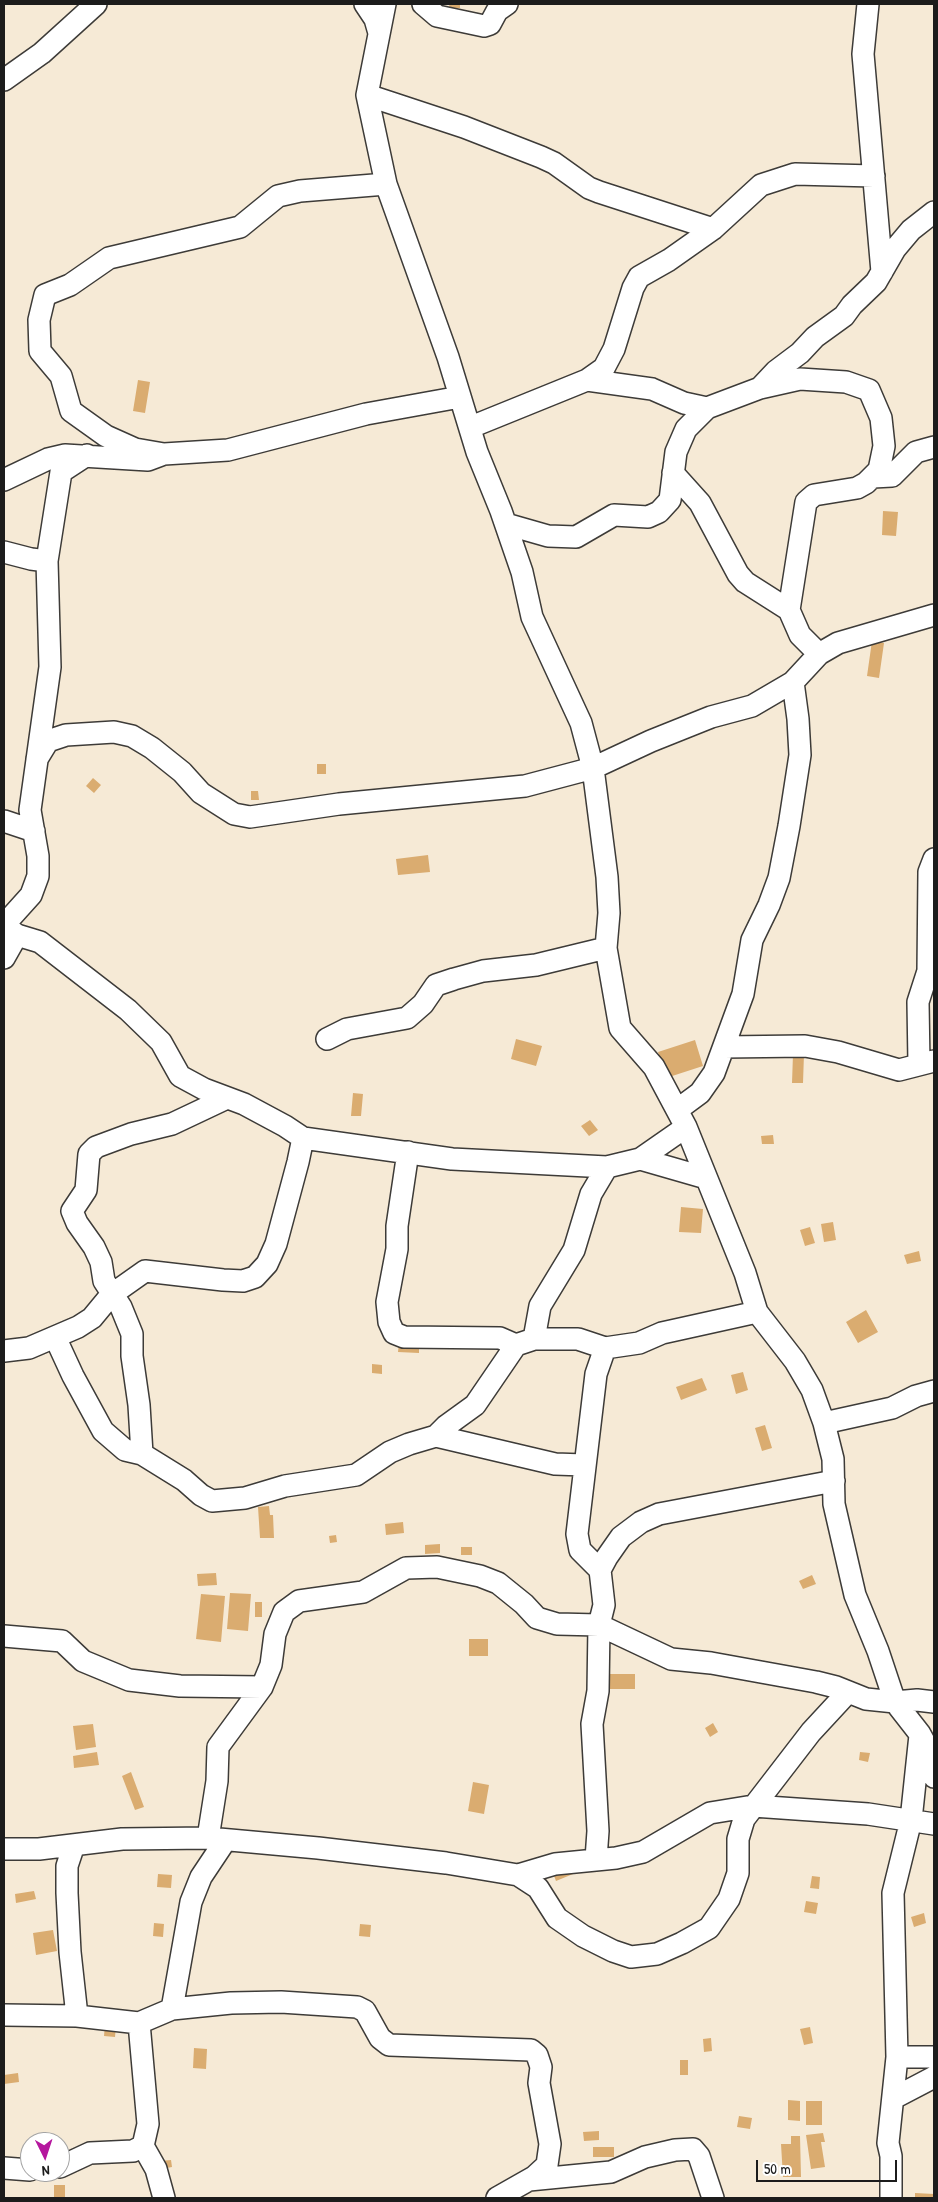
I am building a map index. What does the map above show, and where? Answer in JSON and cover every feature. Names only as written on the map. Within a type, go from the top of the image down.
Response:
[{"type":"street","points":[[4,80],[42,53],[96,4]]},
{"type":"street","points":[[366,4],[375,19],[379,34]]},
{"type":"street","points":[[385,4],[367,95],[386,184],[471,427],[477,452],[506,524],[522,572],[532,617],[581,723],[593,768],[607,877],[609,913],[606,948],[620,1028],[654,1067],[681,1119],[745,1273],[757,1312],[795,1361],[812,1390],[824,1423],[832,1459],[834,1504],[855,1595],[878,1651],[895,1702],[920,1734],[931,1754],[934,1777]]},
{"type":"street","points":[[423,4],[437,16],[484,26],[490,24],[497,11],[507,4]]},
{"type":"street","points":[[868,4],[863,54],[882,272]]},
{"type":"street","points":[[367,95],[464,127],[547,160],[599,192],[713,229]]},
{"type":"street","points":[[471,427],[587,380],[604,368],[614,349],[633,288],[639,277],[669,260],[713,229],[761,185],[795,174],[874,176]]},
{"type":"street","points":[[386,184],[300,191],[278,196],[240,227],[109,258],[70,285],[45,295],[39,320],[40,351],[61,376],[72,411],[106,436],[135,449],[164,454],[228,450],[366,414],[460,397]]},
{"type":"street","points":[[760,388],[776,371],[800,353],[815,337],[844,316],[852,305],[876,282],[895,249],[911,230],[934,212]]},
{"type":"street","points":[[506,524],[548,536],[576,537],[614,515],[648,517],[659,512],[670,500],[676,452],[686,429],[707,408],[760,388],[800,379],[846,382],[869,390],[881,418],[884,446],[879,470],[873,477],[857,488],[814,495],[806,502],[789,610],[800,636],[819,654]]},
{"type":"street","points":[[587,380],[652,389],[684,403],[707,408]]},
{"type":"street","points":[[873,477],[892,476],[916,452],[934,447]]},
{"type":"street","points":[[4,480],[48,459],[65,455],[148,460],[164,454]]},
{"type":"street","points":[[4,958],[8,929],[31,895],[38,876],[38,856],[30,810],[50,667],[47,561],[61,472],[87,456]]},
{"type":"street","points":[[673,473],[704,510],[738,574],[745,582],[789,610]]},
{"type":"street","points":[[4,552],[47,561]]},
{"type":"street","points":[[37,759],[48,741],[66,736],[114,732],[132,736],[152,748],[182,772],[201,793],[234,814],[250,817],[339,804],[525,786],[593,768],[651,740],[703,720],[752,706],[793,682],[819,654],[838,643],[870,632],[934,615]]},
{"type":"street","points":[[640,1159],[681,1119],[710,1080],[743,994],[752,940],[769,905],[779,878],[790,826],[800,755],[793,682]]},
{"type":"street","points":[[4,821],[34,831]]},
{"type":"street","points":[[724,1047],[805,1046],[838,1052],[899,1070],[926,1063],[918,1002],[928,971],[929,872],[934,860]]},
{"type":"street","points":[[8,929],[40,942],[128,1010],[162,1042],[180,1076],[285,1126],[303,1138],[452,1159],[607,1167],[640,1159],[706,1178]]},
{"type":"street","points":[[327,1039],[347,1029],[407,1018],[423,1004],[436,985],[454,978],[483,971],[536,965],[606,948]]},
{"type":"street","points":[[142,1454],[139,1405],[132,1356],[132,1334],[121,1307],[104,1281],[99,1257],[77,1223],[72,1211],[86,1190],[89,1154],[96,1147],[108,1141],[172,1124],[227,1098]]},
{"type":"street","points":[[4,1351],[29,1348],[92,1318],[112,1295],[144,1271],[223,1280],[243,1281],[255,1277],[266,1264],[276,1244],[303,1138]]},
{"type":"street","points":[[408,1152],[397,1226],[397,1249],[387,1302],[389,1322],[394,1332],[404,1337],[500,1338],[525,1342],[578,1339],[605,1348],[639,1342],[662,1333],[757,1312]]},
{"type":"street","points":[[55,1336],[73,1376],[103,1431],[125,1450],[142,1454],[184,1480],[200,1495],[212,1501],[245,1498],[285,1486],[356,1475],[390,1452],[436,1436],[446,1426],[475,1405],[525,1342],[540,1306],[574,1250],[591,1194],[607,1167]]},
{"type":"street","points":[[596,1859],[598,1831],[592,1724],[598,1691],[599,1625],[604,1605],[600,1570],[580,1550],[577,1534],[596,1374],[605,1348]]},
{"type":"street","points":[[824,1423],[892,1408],[916,1396],[934,1391]]},
{"type":"street","points":[[436,1436],[555,1464],[584,1465]]},
{"type":"street","points":[[600,1570],[621,1537],[641,1522],[659,1514],[834,1481]]},
{"type":"street","points":[[172,2009],[190,1902],[216,1840],[218,1747],[262,1687],[271,1665],[275,1634],[284,1612],[299,1601],[363,1592],[411,1567],[437,1567],[480,1576],[498,1584],[524,1604],[537,1618],[557,1624],[599,1625],[670,1659],[711,1663],[800,1679],[836,1687],[866,1699],[895,1702],[917,1700],[934,1702]]},
{"type":"street","points":[[4,1636],[62,1641],[83,1661],[129,1680],[180,1686],[262,1687]]},
{"type":"street","points":[[4,1849],[39,1849],[122,1839],[216,1840],[318,1848],[446,1863],[518,1875],[538,1888],[557,1918],[583,1936],[631,1957],[657,1954],[682,1944],[709,1928],[730,1899],[738,1873],[738,1839],[744,1819],[811,1732],[848,1692]]},
{"type":"street","points":[[891,2198],[891,2156],[888,2143],[897,2056],[893,1892],[911,1820],[920,1734]]},
{"type":"street","points":[[518,1875],[555,1864],[643,1852],[710,1813],[753,1806],[868,1814],[934,1824]]},
{"type":"street","points":[[74,1845],[67,1866],[67,1893],[77,2016]]},
{"type":"street","points":[[4,2015],[77,2016],[139,2023],[172,2009],[230,2003],[281,2002],[357,2007],[365,2011],[380,2038],[390,2045],[531,2050],[537,2055],[541,2067],[539,2083],[550,2144],[547,2165],[529,2180],[497,2198]]},
{"type":"street","points":[[139,2023],[148,2124],[143,2146],[156,2169],[164,2198]]},
{"type":"street","points":[[897,2056],[934,2057]]},
{"type":"street","points":[[894,2098],[934,2077]]},
{"type":"street","points":[[70,2162],[90,2153],[132,2151],[143,2146]]},
{"type":"street","points":[[529,2180],[611,2172],[645,2157],[675,2150],[693,2149],[699,2156],[713,2198]]},
{"type":"street","points":[[4,2168],[20,2169]]},
{"type":"building","points":[[449,4],[460,4],[460,8],[450,9]]},
{"type":"building","points":[[138,380],[150,382],[145,413],[133,411]]},
{"type":"building","points":[[883,511],[898,512],[896,536],[882,535]]},
{"type":"building","points":[[872,641],[884,643],[879,678],[867,676]]},
{"type":"building","points":[[317,764],[326,764],[326,774],[317,774]]},
{"type":"building","points":[[93,778],[101,785],[94,793],[86,786]]},
{"type":"building","points":[[251,791],[258,791],[259,800],[251,800]]},
{"type":"building","points":[[428,855],[430,872],[398,875],[396,859]]},
{"type":"building","points":[[516,1039],[542,1046],[536,1066],[511,1059]]},
{"type":"building","points":[[695,1040],[703,1066],[666,1078],[658,1052]]},
{"type":"building","points":[[793,1054],[804,1054],[803,1083],[792,1083]]},
{"type":"building","points":[[353,1093],[363,1094],[361,1116],[351,1116]]},
{"type":"building","points":[[590,1120],[598,1130],[589,1136],[581,1126]]},
{"type":"building","points":[[773,1135],[774,1144],[762,1144],[761,1136]]},
{"type":"building","points":[[681,1207],[703,1209],[701,1233],[679,1232]]},
{"type":"building","points":[[833,1222],[836,1240],[824,1242],[821,1224]]},
{"type":"building","points":[[810,1227],[815,1243],[805,1246],[800,1230]]},
{"type":"building","points":[[919,1251],[921,1261],[907,1264],[904,1255]]},
{"type":"building","points":[[866,1310],[878,1332],[858,1343],[846,1322]]},
{"type":"building","points":[[399,1342],[419,1343],[419,1353],[398,1352]]},
{"type":"building","points":[[372,1364],[382,1365],[382,1374],[372,1373]]},
{"type":"building","points":[[743,1372],[748,1390],[736,1394],[731,1375]]},
{"type":"building","points":[[702,1378],[707,1390],[681,1400],[676,1387]]},
{"type":"building","points":[[765,1425],[772,1448],[762,1451],[755,1428]]},
{"type":"building","points":[[269,1506],[270,1515],[273,1515],[274,1538],[260,1538],[258,1507]]},
{"type":"building","points":[[403,1522],[404,1533],[386,1535],[385,1524]]},
{"type":"building","points":[[336,1535],[337,1542],[330,1543],[329,1536]]},
{"type":"building","points":[[440,1544],[440,1553],[425,1554],[425,1545]]},
{"type":"building","points":[[461,1547],[472,1547],[472,1555],[461,1555]]},
{"type":"building","points":[[216,1573],[217,1585],[198,1586],[197,1574]]},
{"type":"building","points":[[812,1575],[816,1584],[803,1589],[799,1581]]},
{"type":"building","points":[[230,1593],[251,1594],[248,1631],[227,1629]]},
{"type":"building","points":[[201,1594],[225,1596],[221,1642],[196,1639]]},
{"type":"building","points":[[255,1602],[262,1602],[262,1617],[255,1617]]},
{"type":"building","points":[[469,1639],[488,1639],[488,1656],[469,1656]]},
{"type":"building","points":[[607,1674],[635,1674],[635,1689],[608,1689]]},
{"type":"building","points":[[713,1723],[718,1732],[710,1737],[705,1728]]},
{"type":"building","points":[[93,1724],[96,1747],[76,1750],[73,1726]]},
{"type":"building","points":[[97,1752],[99,1765],[74,1768],[73,1756]]},
{"type":"building","points":[[860,1752],[870,1753],[868,1762],[859,1760]]},
{"type":"building","points":[[131,1772],[144,1807],[135,1810],[122,1776]]},
{"type":"building","points":[[473,1782],[489,1785],[484,1814],[468,1811]]},
{"type":"building","points":[[570,1866],[573,1874],[556,1881],[553,1873]]},
{"type":"building","points":[[158,1874],[172,1875],[171,1888],[157,1887]]},
{"type":"building","points":[[812,1876],[820,1877],[819,1889],[810,1888]]},
{"type":"building","points":[[34,1891],[36,1899],[16,1903],[15,1894]]},
{"type":"building","points":[[806,1901],[818,1903],[816,1914],[804,1912]]},
{"type":"building","points":[[924,1913],[926,1923],[914,1927],[911,1917]]},
{"type":"building","points":[[154,1923],[164,1924],[163,1937],[153,1936]]},
{"type":"building","points":[[360,1924],[371,1925],[370,1937],[359,1936]]},
{"type":"building","points":[[53,1930],[57,1951],[36,1955],[33,1933]]},
{"type":"building","points":[[105,2024],[116,2025],[115,2037],[104,2036]]},
{"type":"building","points":[[810,2027],[813,2043],[804,2045],[800,2029]]},
{"type":"building","points":[[711,2038],[712,2051],[704,2052],[703,2039]]},
{"type":"building","points":[[194,2048],[207,2049],[206,2069],[193,2068]]},
{"type":"building","points":[[680,2060],[688,2060],[688,2075],[680,2075]]},
{"type":"building","points":[[18,2073],[19,2082],[4,2084],[4,2075]]},
{"type":"building","points":[[788,2100],[800,2101],[800,2121],[788,2120]]},
{"type":"building","points":[[806,2101],[822,2101],[822,2125],[806,2125]]},
{"type":"building","points":[[739,2116],[752,2118],[750,2129],[737,2127]]},
{"type":"building","points":[[599,2131],[599,2140],[584,2141],[583,2132]]},
{"type":"building","points":[[823,2133],[825,2142],[821,2142],[825,2167],[811,2169],[806,2135]]},
{"type":"building","points":[[791,2136],[800,2136],[801,2177],[783,2177],[781,2144],[791,2144]]},
{"type":"building","points":[[593,2147],[614,2147],[614,2157],[593,2157]]},
{"type":"building","points":[[171,2160],[172,2167],[161,2169],[160,2161]]},
{"type":"building","points":[[54,2185],[65,2185],[65,2198],[54,2198]]},
{"type":"building","points":[[915,2193],[934,2194],[934,2198],[915,2198]]}]
